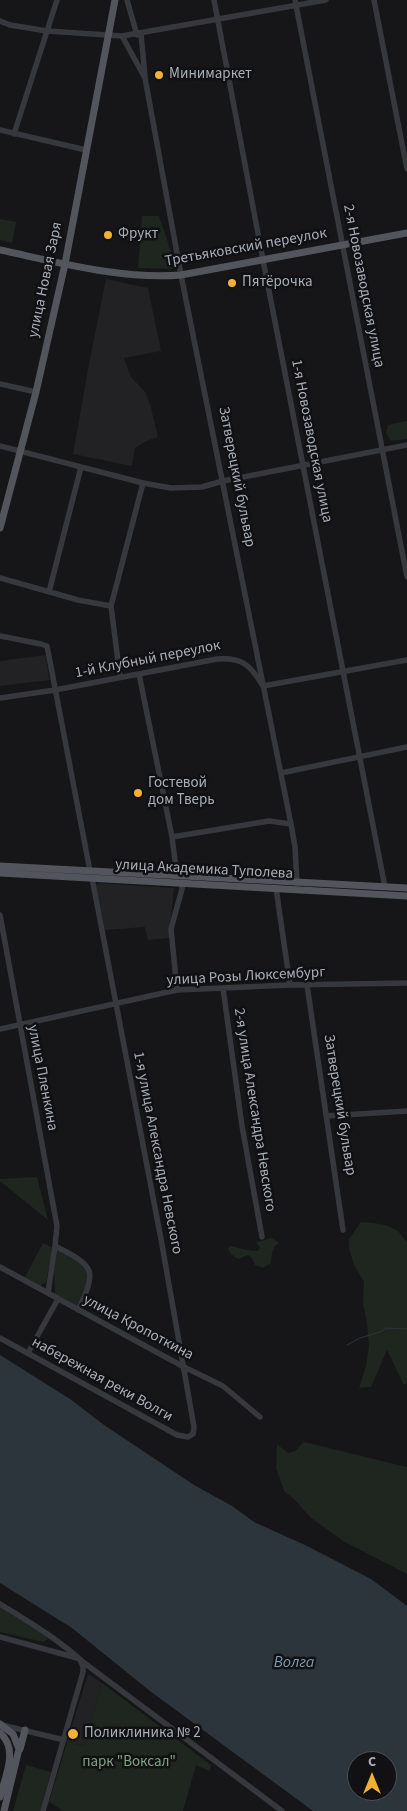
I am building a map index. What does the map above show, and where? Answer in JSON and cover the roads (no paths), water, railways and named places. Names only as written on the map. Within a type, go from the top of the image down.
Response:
[{"type":"main road","points":[[109,34],[115,0]]},
{"type":"main road","name":"улица Новая Заря","points":[[0,528],[36,392],[65,264],[109,34]]},
{"type":"main road","name":"Третьяковский переулок","points":[[0,250],[65,264],[140,276],[181,276],[407,232]]},
{"type":"main road","name":"улица Академика Туполева","points":[[0,866],[182,883],[407,896]]},
{"type":"main road","name":"улица Академика Туполева","points":[[0,873],[94,874],[99,872],[407,888]]},
{"type":"main road","points":[[289,889],[295,887],[298,883]]},
{"type":"main road","points":[[0,1724],[10,1730],[16,1738],[18,1756]]},
{"type":"main road","points":[[4,1811],[25,1730]]},
{"type":"main road","points":[[0,1733],[8,1741],[10,1752],[0,1796]]},
{"type":"street","points":[[14,134],[57,0]]},
{"type":"street","name":"Затверецкий бульвар","points":[[127,0],[139,34],[145,78],[181,276],[291,824],[298,883]]},
{"type":"street","name":"1-я Новозаводская улица","points":[[214,0],[386,887]]},
{"type":"street","points":[[0,21],[10,25],[47,31],[122,36],[218,20],[296,3],[326,0]]},
{"type":"street","points":[[374,0],[407,169]]},
{"type":"street","name":"2-я Новозаводская улица","points":[[296,3],[407,577]]},
{"type":"street","name":"Затверецкий бульвар","points":[[122,36],[145,78]]},
{"type":"street","points":[[0,130],[86,150]]},
{"type":"street","points":[[0,384],[36,392]]},
{"type":"street","points":[[0,446],[143,482],[171,488],[193,489],[223,481],[407,446]]},
{"type":"street","points":[[49,592],[81,467]]},
{"type":"street","points":[[120,677],[111,606],[143,482]]},
{"type":"street","points":[[0,495],[9,497]]},
{"type":"street","points":[[0,578],[78,600],[111,606]]},
{"type":"street","name":"1-я улица Александра Невского","points":[[0,636],[47,646],[162,1239],[194,1427],[193,1434]]},
{"type":"street","name":"1-й Клубный переулок","points":[[0,698],[55,690],[217,659],[231,658],[252,669],[263,686]]},
{"type":"street","points":[[263,686],[407,660]]},
{"type":"street","points":[[139,674],[172,838],[177,876]]},
{"type":"street","points":[[281,773],[407,747]]},
{"type":"street","points":[[172,838],[269,821],[291,824]]},
{"type":"street","points":[[177,990],[171,929],[182,883]]},
{"type":"street","points":[[276,888],[290,985]]},
{"type":"street","name":"улица Пленкина","points":[[0,914],[57,1226],[48,1293]]},
{"type":"street","name":"улица Розы Люксембург","points":[[0,1028],[177,990],[290,985],[407,983]]},
{"type":"street","name":"Затверецкий бульвар","points":[[307,985],[343,1230]]},
{"type":"street","name":"2-я улица Александра Невского","points":[[223,988],[242,1126],[262,1237]]},
{"type":"street","points":[[326,1116],[407,1111]]},
{"type":"street","points":[[55,1246],[82,1260],[88,1266],[89,1284],[78,1310]]},
{"type":"street","name":"улица Кропоткина","points":[[0,1267],[184,1367],[223,1386],[260,1417]]},
{"type":"street","points":[[28,1353],[58,1299]]},
{"type":"street","name":"набережная реки Волги","points":[[0,1338],[177,1435],[188,1437],[193,1434]]},
{"type":"street","points":[[0,1604],[48,1634],[282,1811]]},
{"type":"street","points":[[0,1637],[79,1658],[82,1664],[83,1671],[46,1810]]},
{"type":"street","points":[[0,1724],[64,1740]]},
{"type":"water","name":"Волга","points":[[0,1355],[70,1399],[104,1425],[194,1485],[232,1506],[254,1522],[305,1545],[371,1579],[407,1606],[407,1811],[313,1811],[150,1691],[72,1628],[0,1583]]},
{"type":"waterway","points":[[347,1345],[387,1328],[407,1329]]},
{"type":"place","name":"Минимаркет","points":[[159,75]]},
{"type":"place","name":"Фрукт","points":[[108,235]]},
{"type":"place","name":"Пятёрочка","points":[[232,283]]},
{"type":"place","name":"Гостевой дом Тверь","points":[[138,793]]},
{"type":"place","name":"Поликлиника № 2","points":[[73,1734]]},
{"type":"park label","name":"парк \"Воксал\"","points":[[129,1763]]}]
